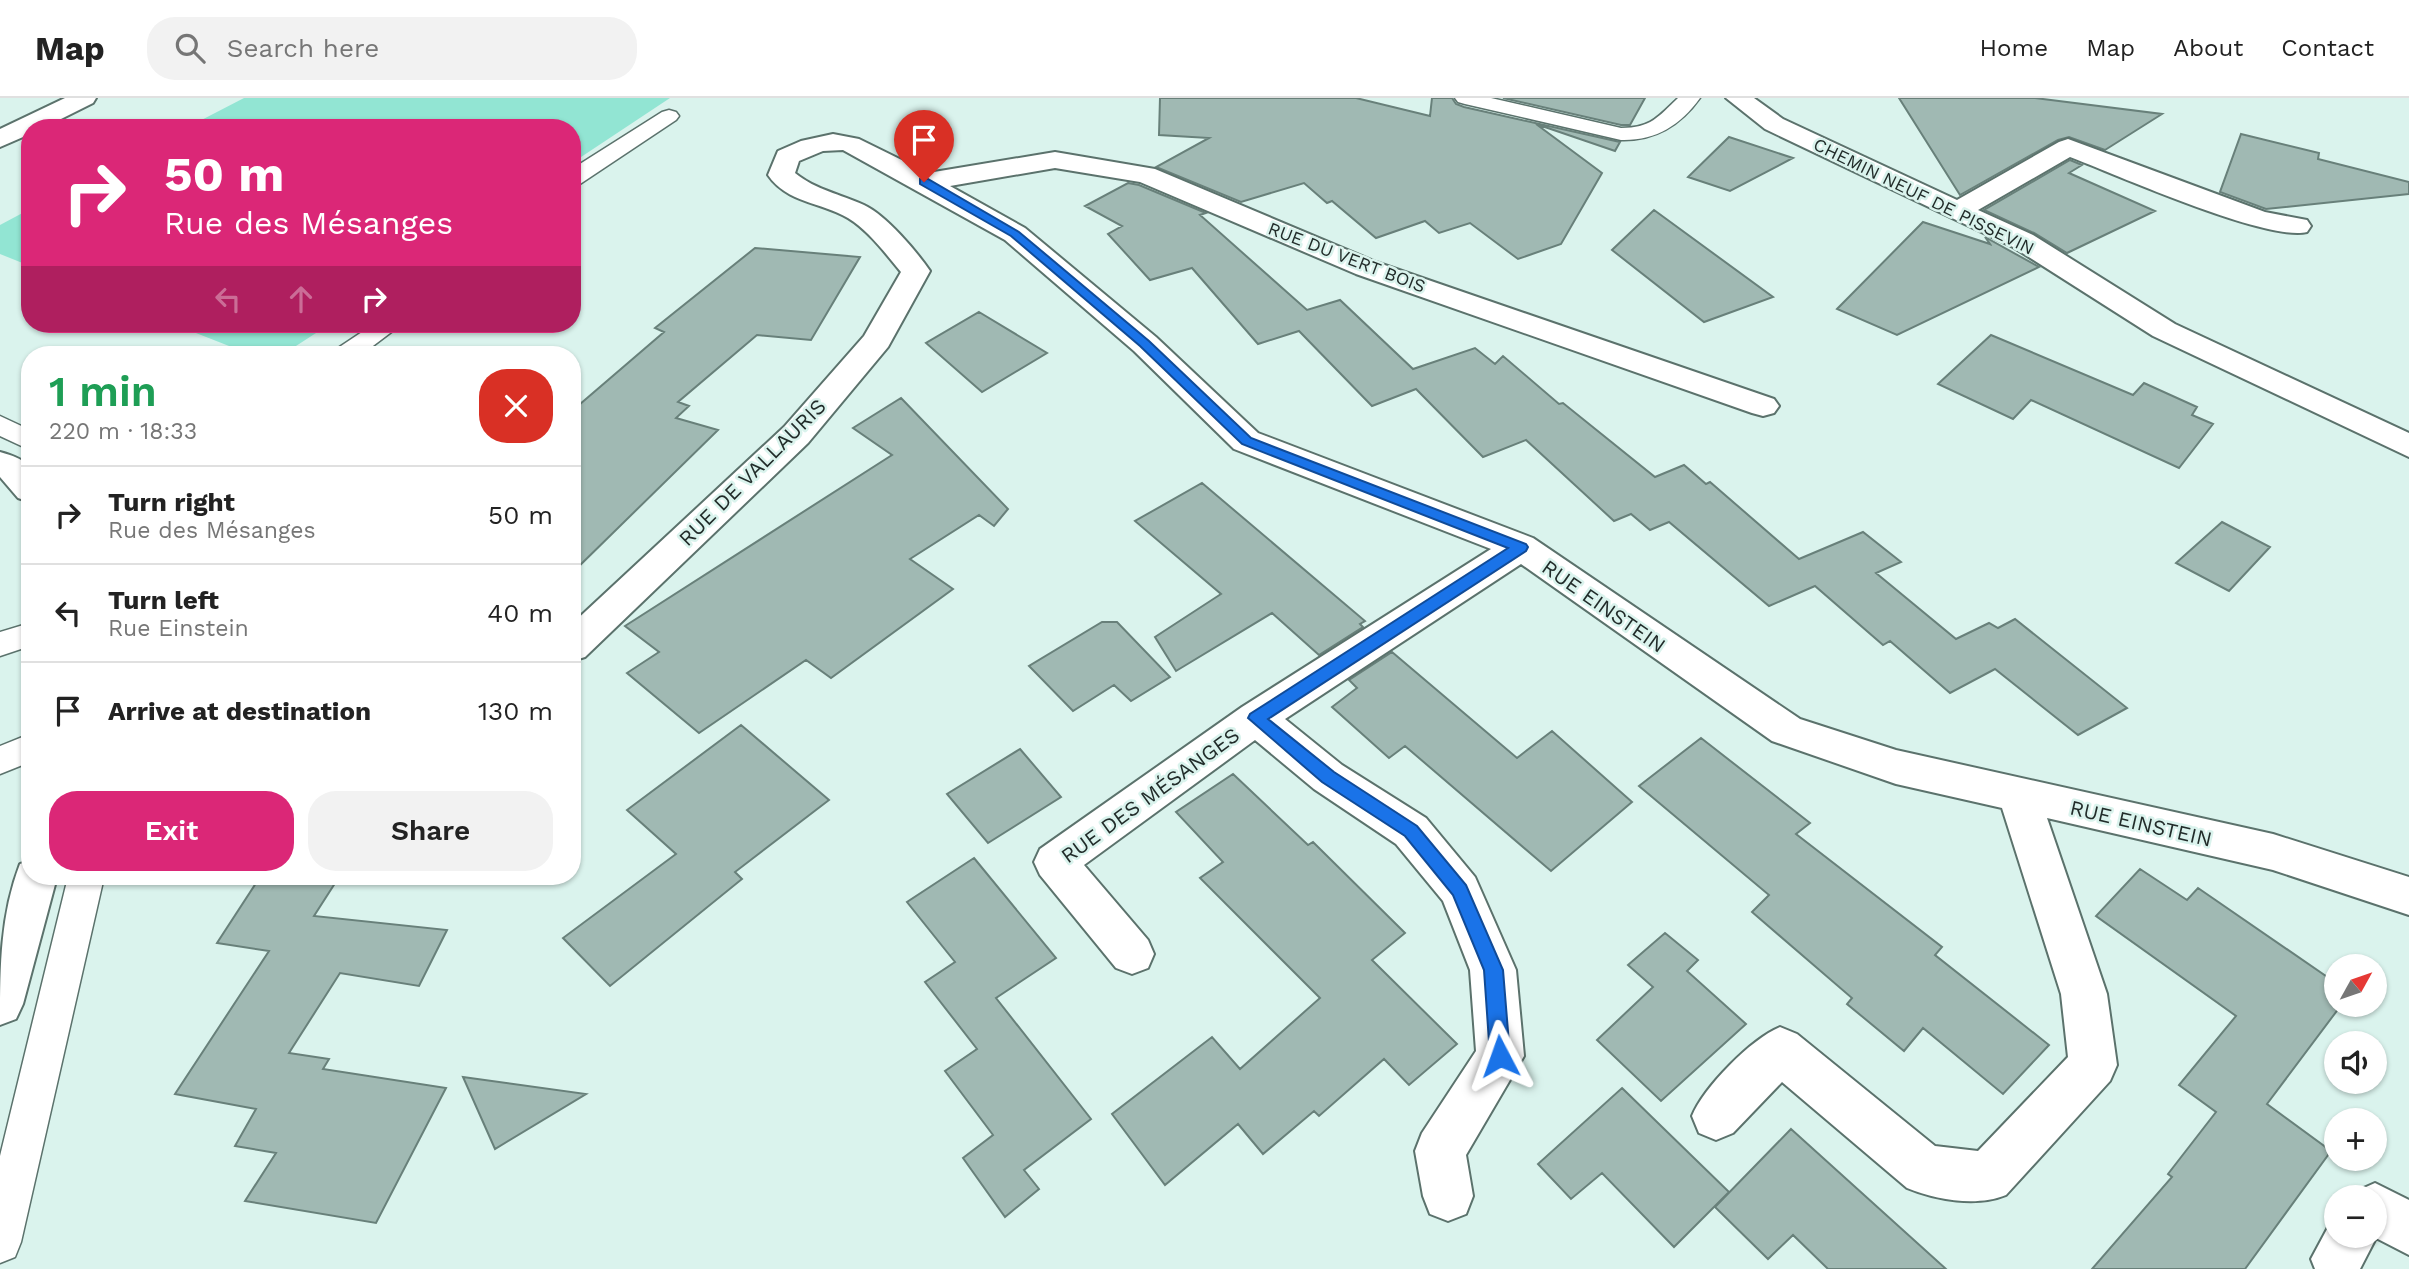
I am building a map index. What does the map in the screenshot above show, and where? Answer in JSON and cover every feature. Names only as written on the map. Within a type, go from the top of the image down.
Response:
[{"type":"street","points":[[41,119],[84,98]]},
{"type":"street","name":"CHEMIN NEUF DE PISSEVIN","points":[[1736,98],[1774,124],[2023,241],[2164,330],[2409,446]]},
{"type":"street","points":[[0,139],[21,129]]},
{"type":"street","name":"RUE EINSTEIN","points":[[837,141],[850,144],[924,182],[1015,234],[1145,344],[1246,441],[1521,547],[1717,685],[1786,730],[1896,767],[2273,852],[2409,896]]},
{"type":"street","name":"RUE DE VALLAURIS","points":[[581,638],[796,435],[877,340],[916,271],[892,243],[858,212],[801,191],[781,175],[787,157],[810,145],[837,141]]},
{"type":"street","points":[[1958,210],[2068,147],[2259,219],[2297,226]]},
{"type":"street","name":"RUE DU VERT BOIS","points":[[924,182],[1055,160],[1146,175],[1366,268],[1763,406]]},
{"type":"street","points":[[0,463],[14,470],[21,479]]},
{"type":"street","name":"RUE DES MÉSANGES","points":[[1132,954],[1055,862],[1256,718],[1521,547]]},
{"type":"street","points":[[1256,718],[1328,777],[1411,831],[1460,890],[1493,970],[1500,1056],[1440,1151],[1448,1196]]},
{"type":"street","points":[[1716,1116],[1780,1050],[1925,1170],[1988,1177],[2084,1075],[2093,1065],[2084,995],[2018,795]]},
{"type":"street","points":[[0,1004],[33,885]]},
{"type":"street","points":[[2387,1216],[2409,1229]]},
{"type":"lane","points":[[1465,98],[1621,134],[1640,135],[1658,130],[1690,98]]},
{"type":"lane","points":[[581,173],[668,116]]},
{"type":"lane","points":[[357,346],[377,333]]},
{"type":"lane","points":[[0,425],[21,436]]},
{"type":"lane","points":[[0,644],[21,638]]},
{"type":"lane","points":[[0,761],[21,751]]},
{"type":"lane","points":[[0,1242],[84,885]]},
{"type":"green space","points":[[244,98],[670,98],[581,157],[581,119],[203,119]]},
{"type":"green space","points":[[21,214],[21,262],[0,254],[0,225]]},
{"type":"green space","points":[[196,333],[316,333],[296,346],[229,346]]},
{"type":"building","points":[[1160,98],[1356,98],[1430,116],[1432,98],[1452,98],[1456,104],[1464,107],[1620,142],[1615,151],[1536,124],[1602,173],[1561,244],[1518,259],[1470,223],[1439,233],[1425,221],[1376,238],[1332,201],[1327,203],[1304,183],[1241,202],[1156,167],[1209,138],[1159,135]]},
{"type":"building","points":[[1503,98],[1645,98],[1630,125],[1621,125]]},
{"type":"building","points":[[1899,98],[2035,98],[2162,114],[2105,150],[2069,137],[2058,140],[1960,195]]},
{"type":"building","points":[[2241,134],[2319,153],[2318,159],[2409,182],[2409,194],[2266,209],[2220,192]]},
{"type":"building","points":[[1729,137],[1793,158],[1730,191],[1688,177]]},
{"type":"building","points":[[2070,160],[2082,165],[2069,173],[2155,211],[2067,253],[2034,233],[1984,210]]},
{"type":"building","points":[[1128,183],[1206,213],[1200,215],[1307,310],[1340,300],[1413,369],[1475,348],[1495,364],[1503,356],[1559,404],[1563,403],[1655,477],[1684,465],[1706,484],[1710,482],[1799,559],[1863,532],[1901,562],[1876,573],[1956,639],[1989,623],[1998,628],[2015,619],[2127,708],[2078,735],[1995,669],[1950,693],[1890,641],[1883,645],[1815,586],[1769,606],[1669,522],[1650,530],[1631,514],[1614,521],[1526,440],[1483,457],[1416,389],[1372,406],[1299,331],[1258,344],[1192,268],[1150,280],[1108,234],[1122,226],[1085,206]]},
{"type":"building","points":[[1654,210],[1773,297],[1704,322],[1612,250]]},
{"type":"building","points":[[1923,222],[1990,244],[1985,237],[2039,267],[1897,335],[1837,309]]},
{"type":"building","points":[[755,248],[860,257],[811,340],[757,335],[678,402],[689,406],[676,418],[718,430],[581,564],[581,403],[664,332],[655,328]]},
{"type":"building","points":[[979,312],[1047,353],[982,392],[926,343]]},
{"type":"building","points":[[1991,335],[2133,395],[2144,383],[2197,407],[2192,415],[2213,424],[2179,468],[2031,400],[2013,419],[1938,384]]},
{"type":"building","points":[[901,398],[1008,509],[994,526],[979,515],[910,559],[953,589],[831,678],[806,660],[699,733],[627,673],[659,652],[625,626],[892,455],[853,428]]},
{"type":"building","points":[[1202,483],[1365,621],[1360,624],[1363,627],[1319,655],[1272,613],[1176,671],[1155,637],[1221,594],[1135,521]]},
{"type":"building","points":[[2222,522],[2270,547],[2229,591],[2176,563]]},
{"type":"building","points":[[1102,622],[1117,622],[1170,677],[1131,701],[1114,685],[1073,711],[1029,666]]},
{"type":"building","points":[[1392,652],[1517,758],[1552,731],[1632,802],[1551,871],[1405,746],[1389,758],[1332,707],[1357,688],[1349,680]]},
{"type":"building","points":[[741,725],[829,800],[735,872],[742,879],[610,986],[563,938],[676,854],[627,810]]},
{"type":"building","points":[[1701,738],[1810,823],[1796,834],[1942,947],[1935,955],[2049,1045],[2003,1094],[1923,1028],[1904,1051],[1847,1004],[1852,998],[1752,912],[1769,895],[1639,786]]},
{"type":"building","points":[[1020,749],[1061,797],[988,843],[947,794]]},
{"type":"building","points":[[1233,774],[1308,845],[1313,842],[1405,933],[1372,960],[1457,1044],[1409,1085],[1384,1059],[1319,1116],[1314,1111],[1263,1154],[1238,1124],[1165,1185],[1112,1114],[1212,1037],[1240,1069],[1320,998],[1200,878],[1223,862],[1176,812]]},
{"type":"building","points":[[974,858],[1056,958],[996,998],[1091,1119],[1024,1170],[1039,1189],[1005,1217],[963,1158],[993,1135],[945,1071],[977,1049],[925,982],[955,962],[907,902]]},
{"type":"building","points":[[2140,869],[2187,900],[2198,888],[2324,975],[2324,1017],[2332,1017],[2267,1104],[2324,1146],[2324,1161],[2245,1269],[2092,1269],[2172,1177],[2168,1174],[2216,1112],[2179,1085],[2236,1016],[2096,916]]},
{"type":"building","points":[[255,885],[334,885],[314,916],[447,930],[419,986],[340,973],[289,1053],[329,1059],[323,1069],[446,1088],[376,1223],[245,1201],[276,1153],[235,1146],[256,1109],[175,1094],[269,951],[217,943]]},
{"type":"building","points":[[1665,933],[1698,960],[1687,971],[1746,1024],[1661,1101],[1597,1040],[1653,987],[1628,965]]},
{"type":"building","points":[[463,1077],[586,1094],[495,1149]]},
{"type":"building","points":[[1622,1088],[1729,1192],[1674,1247],[1602,1173],[1571,1199],[1538,1164]]},
{"type":"building","points":[[1791,1129],[1946,1269],[1828,1269],[1793,1235],[1768,1259],[1715,1207]]},
{"type":"route","points":[[924,182],[1015,234],[1145,344],[1246,441],[1521,547],[1256,718],[1328,777],[1411,831],[1460,890],[1493,970],[1500,1056]]}]
